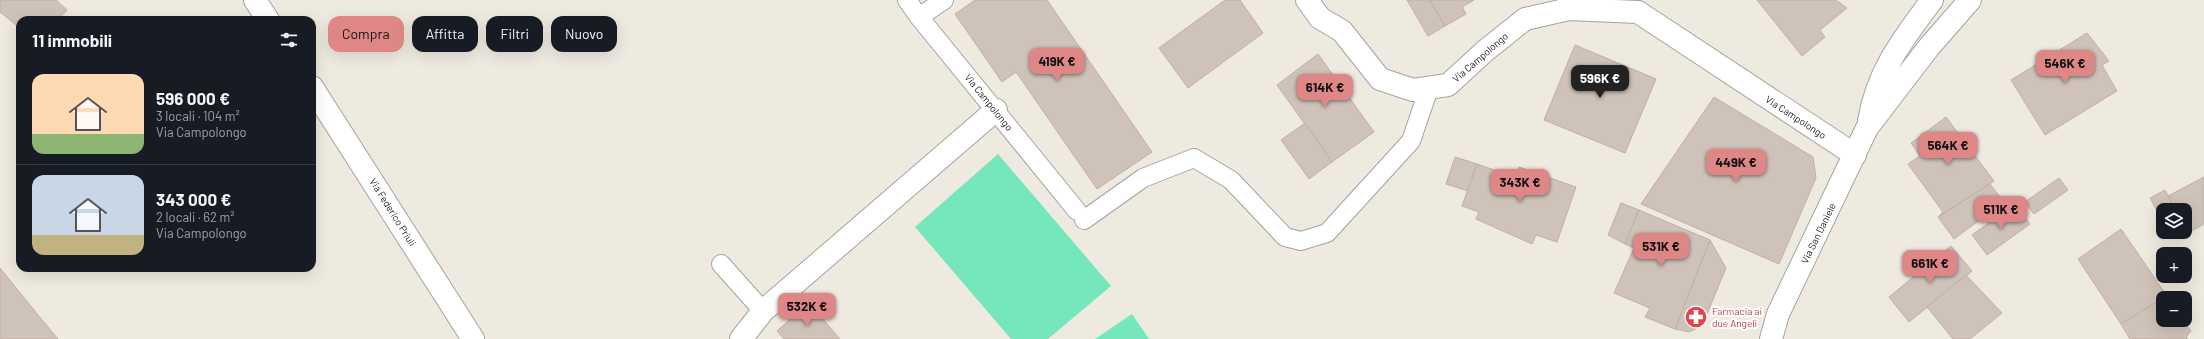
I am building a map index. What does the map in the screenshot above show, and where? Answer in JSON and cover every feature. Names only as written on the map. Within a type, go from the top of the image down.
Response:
[{"type":"street","points":[[255,0],[265,16]]},
{"type":"street","name":"Via Campolongo","points":[[1307,0],[1320,18],[1342,31],[1380,79],[1414,90],[1448,85],[1485,51],[1525,19],[1569,9],[1639,6],[1855,156]]},
{"type":"street","name":"Via San Daniele","points":[[1772,339],[1778,314],[1855,156],[1867,128],[1870,111],[1884,70],[1900,42],[1932,0]]},
{"type":"street","name":"Via San Daniele","points":[[1867,128],[1929,48],[1970,0]]},
{"type":"street","name":"Via Federico Priuli","points":[[316,93],[369,173],[473,339]]},
{"type":"street","points":[[741,339],[763,311],[996,110]]},
{"type":"lane","name":"Via Campolongo","points":[[907,0],[919,17],[1081,216],[1144,178],[1194,158],[1230,180],[1285,237],[1301,241],[1327,233],[1411,141],[1429,88]]},
{"type":"lane","points":[[919,17],[944,0]]},
{"type":"lane","points":[[722,264],[763,311]]},
{"type":"green space","points":[[998,154],[1111,286],[1048,339],[1011,339],[915,227]]},
{"type":"green space","points":[[1132,314],[1149,339],[1095,339]]},
{"type":"building","points":[[0,0],[56,0],[67,10],[62,16],[16,16],[16,25],[0,12]]},
{"type":"building","points":[[975,0],[1047,0],[1152,152],[1097,189],[1016,72],[1002,82],[955,14]]},
{"type":"building","points":[[1225,0],[1240,0],[1263,33],[1188,88],[1159,48]]},
{"type":"building","points":[[1407,0],[1430,0],[1445,26],[1428,36]]},
{"type":"building","points":[[1430,0],[1474,0],[1462,7],[1466,14],[1445,26]]},
{"type":"building","points":[[1757,0],[1836,0],[1847,8],[1820,30],[1825,37],[1802,56]]},
{"type":"building","points":[[2087,33],[2109,61],[2102,65],[2117,91],[2045,135],[2011,80]]},
{"type":"building","points":[[1575,45],[1656,79],[1625,153],[1544,120]]},
{"type":"building","points":[[1318,54],[1374,132],[1332,162],[1277,85]]},
{"type":"building","points":[[1714,97],[1813,157],[1816,178],[1779,264],[1641,204]]},
{"type":"building","points":[[1946,117],[1994,181],[1938,217],[1943,212],[1908,164],[1920,156],[1911,143]]},
{"type":"building","points":[[1305,123],[1332,162],[1309,179],[1281,140]]},
{"type":"building","points":[[1455,157],[1477,164],[1468,191],[1446,184]]},
{"type":"building","points":[[1477,164],[1515,177],[1519,167],[1576,187],[1557,242],[1536,235],[1532,244],[1476,219],[1479,212],[1462,206]]},
{"type":"building","points":[[2204,177],[2204,224],[2192,231],[2192,203],[2172,203],[2168,196]]},
{"type":"building","points":[[2059,178],[2068,190],[2034,214],[2025,202]]},
{"type":"building","points":[[1990,184],[2004,202],[1954,239],[1938,217]]},
{"type":"building","points":[[2165,190],[2172,203],[2156,203],[2156,209],[2150,198]]},
{"type":"building","points":[[1621,203],[1639,210],[1625,244],[1608,235]]},
{"type":"building","points":[[2015,204],[2030,224],[1987,255],[1972,235]]},
{"type":"building","points":[[1639,210],[1710,240],[1675,329],[1645,317],[1650,308],[1614,293],[1634,248],[1625,244]]},
{"type":"building","points":[[2121,229],[2156,280],[2156,283],[2158,283],[2164,291],[2156,291],[2156,303],[2121,324],[2078,259]]},
{"type":"building","points":[[1710,240],[1726,268],[1702,326],[1689,332],[1675,329]]},
{"type":"building","points":[[1951,246],[1972,271],[1909,322],[1889,297]]},
{"type":"building","points":[[0,268],[38,315],[58,339],[0,339]]},
{"type":"building","points":[[1966,275],[2002,313],[1970,339],[1953,339],[1927,307]]},
{"type":"building","points":[[2156,302],[2156,327],[2188,327],[2191,331],[2186,337],[2188,339],[2130,339],[2121,324]]},
{"type":"building","points":[[809,303],[840,339],[784,339],[777,331]]},
{"type":"place","name":"Farmacia ai due Angeli","points":[[1696,317]]}]
